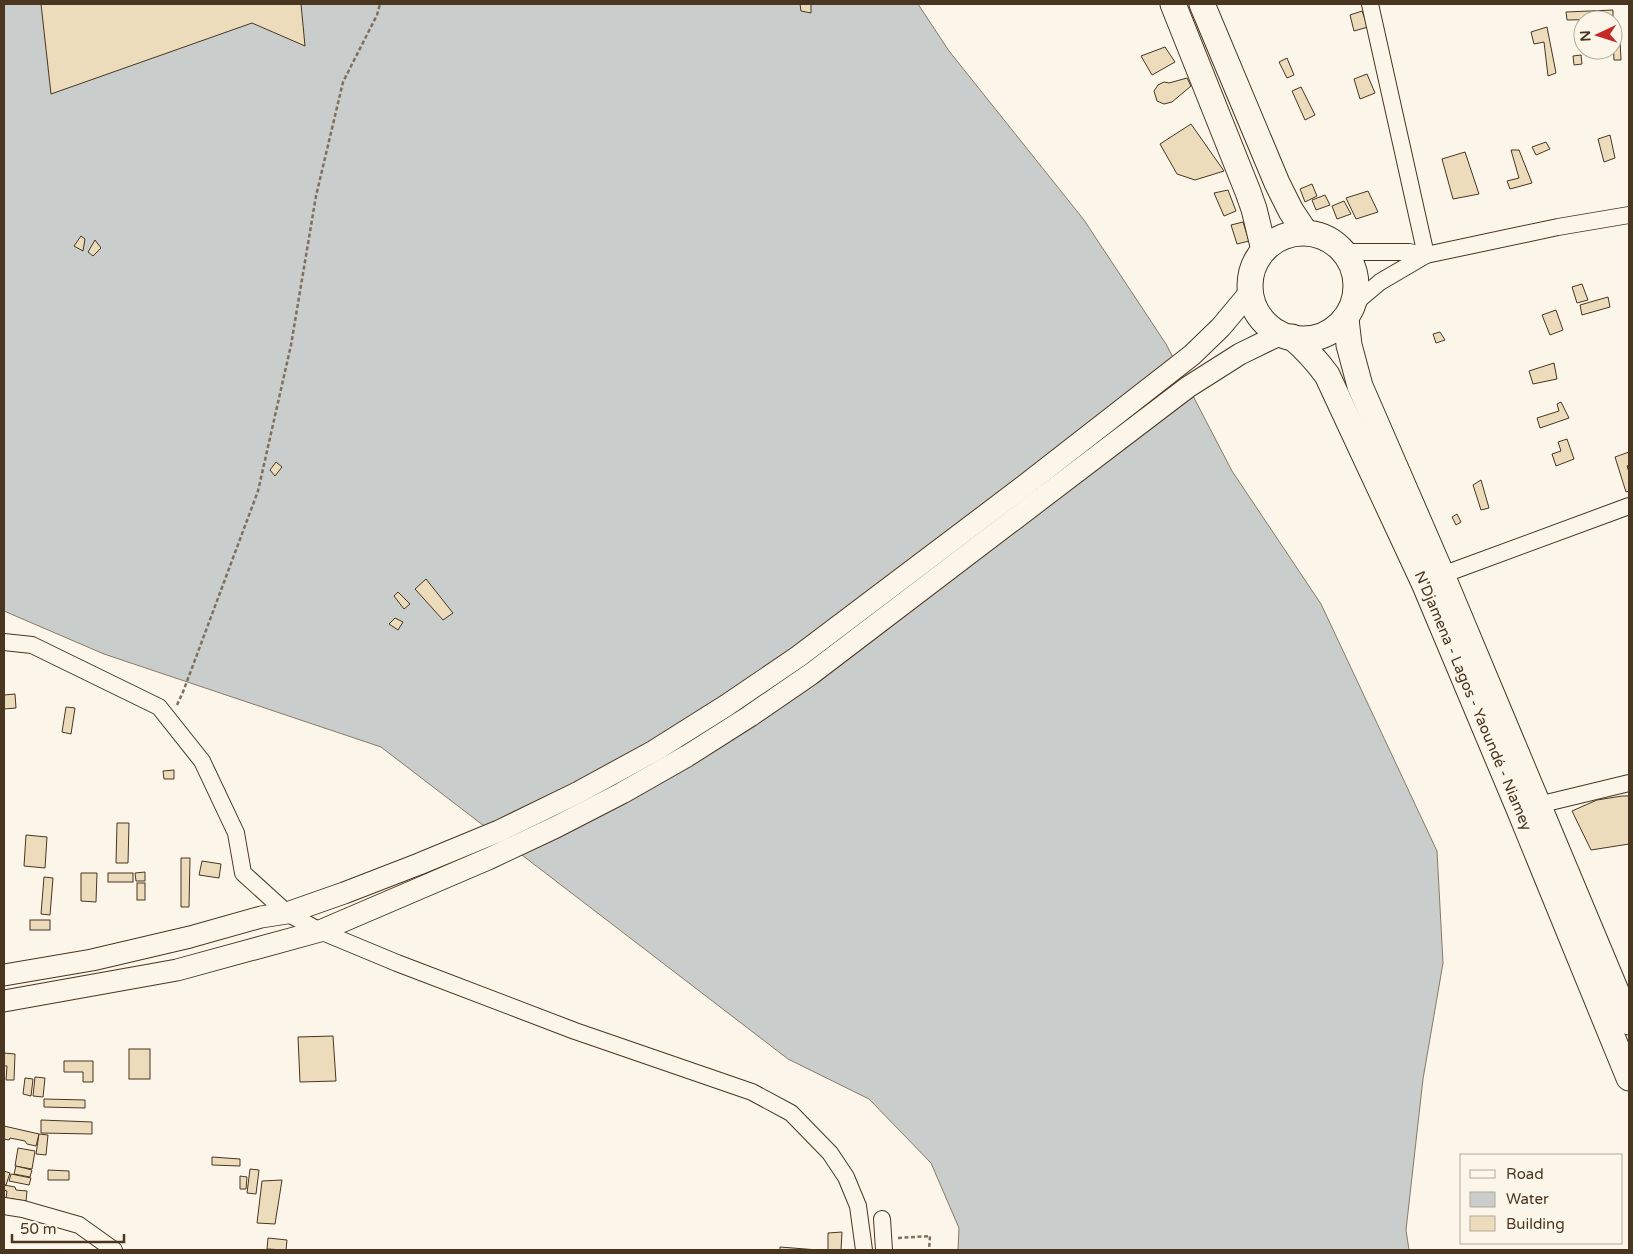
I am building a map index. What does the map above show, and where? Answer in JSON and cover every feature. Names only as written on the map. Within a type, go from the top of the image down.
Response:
[{"type":"highway","points":[[1173,4],[1248,192],[1264,250]]},
{"type":"highway","points":[[1202,4],[1277,183],[1291,211],[1305,232]]},
{"type":"highway","points":[[1305,232],[1316,234],[1336,244],[1350,260],[1356,281],[1350,312],[1324,334],[1314,338],[1287,336],[1272,328],[1257,312],[1250,280],[1253,269],[1264,250],[1272,242],[1282,236],[1305,232]]},
{"type":"highway","name":"N'Djamena - Lagos - Yaoundé - Niamey","points":[[1350,312],[1348,340],[1360,386],[1442,575],[1629,1022]]},
{"type":"highway","name":"N'Djamena - Lagos - Yaoundé - Niamey","points":[[1287,336],[1306,348],[1327,375],[1424,582],[1629,1078]]},
{"type":"main road","points":[[4,976],[92,960],[190,937],[262,917],[287,913],[377,880],[500,830],[577,793],[654,751],[727,705],[806,650],[1024,486],[1185,361],[1221,327],[1251,291]]},
{"type":"main road","points":[[4,1001],[177,970],[320,931],[488,859],[622,793],[687,756],[811,674],[1188,387],[1240,354],[1287,336]]},
{"type":"street","points":[[1370,4],[1426,255]]},
{"type":"street","points":[[1344,252],[1409,252],[1426,255],[1558,227],[1629,215]]},
{"type":"street","points":[[1350,312],[1380,282],[1411,266],[1426,255]]},
{"type":"street","points":[[1442,575],[1629,506]]},
{"type":"street","points":[[4,642],[32,645],[159,707],[202,760],[236,833],[244,873],[287,913],[320,931],[397,963],[575,1031],[752,1092],[791,1113],[830,1153],[846,1178],[858,1206],[864,1250]]},
{"type":"street","points":[[1538,805],[1629,783]]},
{"type":"street","points":[[4,1206],[23,1209],[79,1225],[114,1250]]},
{"type":"street","points":[[882,1218],[884,1244]]},
{"type":"path","points":[[169,720],[183,692],[258,491],[291,345],[316,196],[343,82],[377,15],[380,4]]},
{"type":"path","points":[[884,1244],[930,1236],[929,1250]]},
{"type":"water","points":[[4,4],[918,4],[949,51],[1084,220],[1166,344],[1232,471],[1321,604],[1437,851],[1443,963],[1423,1079],[1406,1230],[1409,1250],[958,1250],[959,1228],[931,1163],[869,1099],[788,1059],[381,747],[104,654],[4,611]]},
{"type":"building","points":[[41,4],[301,4],[305,46],[252,23],[51,94]]},
{"type":"building","points":[[800,4],[811,4],[811,13],[801,11]]},
{"type":"building","points":[[1362,11],[1368,27],[1354,31],[1350,15]]},
{"type":"building","points":[[1566,12],[1573,12],[1573,20],[1567,20]]},
{"type":"building","points":[[1547,27],[1556,73],[1548,76],[1544,42],[1534,44],[1531,32]]},
{"type":"building","points":[[1165,47],[1175,62],[1152,75],[1141,56]]},
{"type":"building","points":[[1287,58],[1294,75],[1287,78],[1279,62]]},
{"type":"building","points":[[1573,60],[1582,60],[1582,64],[1574,65]]},
{"type":"building","points":[[1367,74],[1375,93],[1360,99],[1354,79]]},
{"type":"building","points":[[1187,78],[1191,86],[1172,102],[1164,104],[1157,101],[1154,91],[1158,85],[1164,82],[1169,83]]},
{"type":"building","points":[[1301,87],[1315,115],[1305,120],[1292,91]]},
{"type":"building","points":[[1191,124],[1224,171],[1195,180],[1177,174],[1160,144]]},
{"type":"building","points":[[1610,135],[1615,158],[1604,162],[1598,139]]},
{"type":"building","points":[[1546,142],[1550,149],[1536,155],[1532,147]]},
{"type":"building","points":[[1511,150],[1519,150],[1532,183],[1510,189],[1507,181],[1519,178]]},
{"type":"building","points":[[1465,152],[1479,194],[1453,199],[1442,159]]},
{"type":"building","points":[[1312,184],[1317,196],[1305,202],[1300,189]]},
{"type":"building","points":[[1228,190],[1236,211],[1224,216],[1214,193]]},
{"type":"building","points":[[1368,191],[1378,212],[1356,219],[1346,198]]},
{"type":"building","points":[[1325,195],[1330,205],[1316,210],[1312,200]]},
{"type":"building","points":[[1344,201],[1351,214],[1337,219],[1332,206]]},
{"type":"building","points":[[1243,222],[1249,241],[1237,244],[1231,225]]},
{"type":"building","points":[[81,236],[85,239],[83,251],[74,246]]},
{"type":"building","points":[[95,240],[101,248],[93,256],[88,252]]},
{"type":"building","points":[[1582,284],[1588,300],[1577,303],[1572,287]]},
{"type":"building","points":[[1608,297],[1610,307],[1582,315],[1580,305]]},
{"type":"building","points":[[1556,310],[1563,330],[1550,335],[1542,315]]},
{"type":"building","points":[[1440,332],[1445,340],[1436,343],[1433,334]]},
{"type":"building","points":[[1554,363],[1557,379],[1533,384],[1529,371]]},
{"type":"building","points":[[1561,402],[1569,418],[1540,428],[1537,418],[1559,411],[1557,404]]},
{"type":"building","points":[[1567,439],[1574,459],[1556,466],[1552,454],[1561,451],[1558,442]]},
{"type":"building","points":[[1629,452],[1629,465],[1627,466],[1629,472],[1629,491],[1626,492],[1615,457]]},
{"type":"building","points":[[276,462],[282,467],[275,476],[270,470]]},
{"type":"building","points":[[1481,480],[1489,508],[1481,510],[1473,485]]},
{"type":"building","points":[[1457,514],[1461,522],[1456,525],[1452,517]]},
{"type":"building","points":[[426,579],[453,613],[443,620],[415,589]]},
{"type":"building","points":[[398,592],[410,604],[404,609],[394,596]]},
{"type":"building","points":[[395,618],[403,622],[398,630],[389,624]]},
{"type":"building","points":[[15,694],[16,708],[4,709],[4,695]]},
{"type":"building","points":[[66,707],[75,708],[71,734],[62,732]]},
{"type":"building","points":[[174,770],[174,779],[164,779],[163,771]]},
{"type":"building","points":[[1629,796],[1629,844],[1591,850],[1572,811],[1597,800]]},
{"type":"building","points":[[117,823],[129,823],[128,863],[116,863]]},
{"type":"building","points":[[26,835],[47,837],[45,868],[24,866]]},
{"type":"building","points":[[181,858],[190,858],[189,907],[181,907]]},
{"type":"building","points":[[202,861],[221,864],[219,878],[199,875]]},
{"type":"building","points":[[145,872],[145,881],[136,881],[135,873]]},
{"type":"building","points":[[81,873],[97,873],[96,902],[81,901]]},
{"type":"building","points":[[108,873],[133,873],[133,882],[108,882]]},
{"type":"building","points":[[44,877],[53,878],[50,915],[41,914]]},
{"type":"building","points":[[137,883],[145,883],[145,900],[137,900]]},
{"type":"building","points":[[30,920],[50,920],[50,930],[30,930]]},
{"type":"building","points":[[333,1036],[336,1081],[300,1082],[298,1037]]},
{"type":"building","points":[[129,1049],[150,1049],[150,1079],[129,1079]]},
{"type":"building","points":[[4,1053],[15,1054],[14,1080],[6,1080],[7,1066],[4,1066]]},
{"type":"building","points":[[64,1061],[93,1061],[93,1082],[83,1082],[83,1072],[64,1072]]},
{"type":"building","points":[[35,1077],[45,1078],[43,1097],[33,1096]]},
{"type":"building","points":[[25,1078],[33,1079],[31,1096],[23,1094]]},
{"type":"building","points":[[44,1099],[85,1100],[85,1108],[44,1107]]},
{"type":"building","points":[[41,1120],[92,1122],[92,1134],[41,1133]]},
{"type":"building","points":[[4,1126],[39,1134],[36,1146],[27,1144],[25,1141],[10,1138],[9,1140],[4,1139]]},
{"type":"building","points":[[39,1134],[48,1135],[46,1155],[36,1154]]},
{"type":"building","points":[[18,1148],[35,1151],[32,1169],[15,1166]]},
{"type":"building","points":[[212,1157],[240,1159],[240,1166],[212,1165]]},
{"type":"building","points":[[16,1166],[32,1170],[30,1177],[14,1174]]},
{"type":"building","points":[[250,1169],[259,1170],[256,1194],[247,1193]]},
{"type":"building","points":[[48,1170],[69,1171],[69,1180],[48,1180]]},
{"type":"building","points":[[4,1171],[10,1173],[6,1185],[4,1185]]},
{"type":"building","points":[[11,1174],[31,1178],[29,1185],[9,1181]]},
{"type":"building","points":[[240,1176],[247,1177],[246,1189],[240,1189]]},
{"type":"building","points":[[282,1180],[275,1224],[257,1223],[262,1181]]},
{"type":"building","points":[[4,1185],[15,1187],[16,1190],[27,1191],[26,1201],[6,1198],[7,1191],[4,1190]]},
{"type":"building","points":[[842,1232],[841,1250],[828,1250],[828,1233]]},
{"type":"building","points":[[268,1238],[287,1240],[286,1250],[267,1249]]},
{"type":"building","points":[[780,1247],[818,1250],[780,1250]]}]
